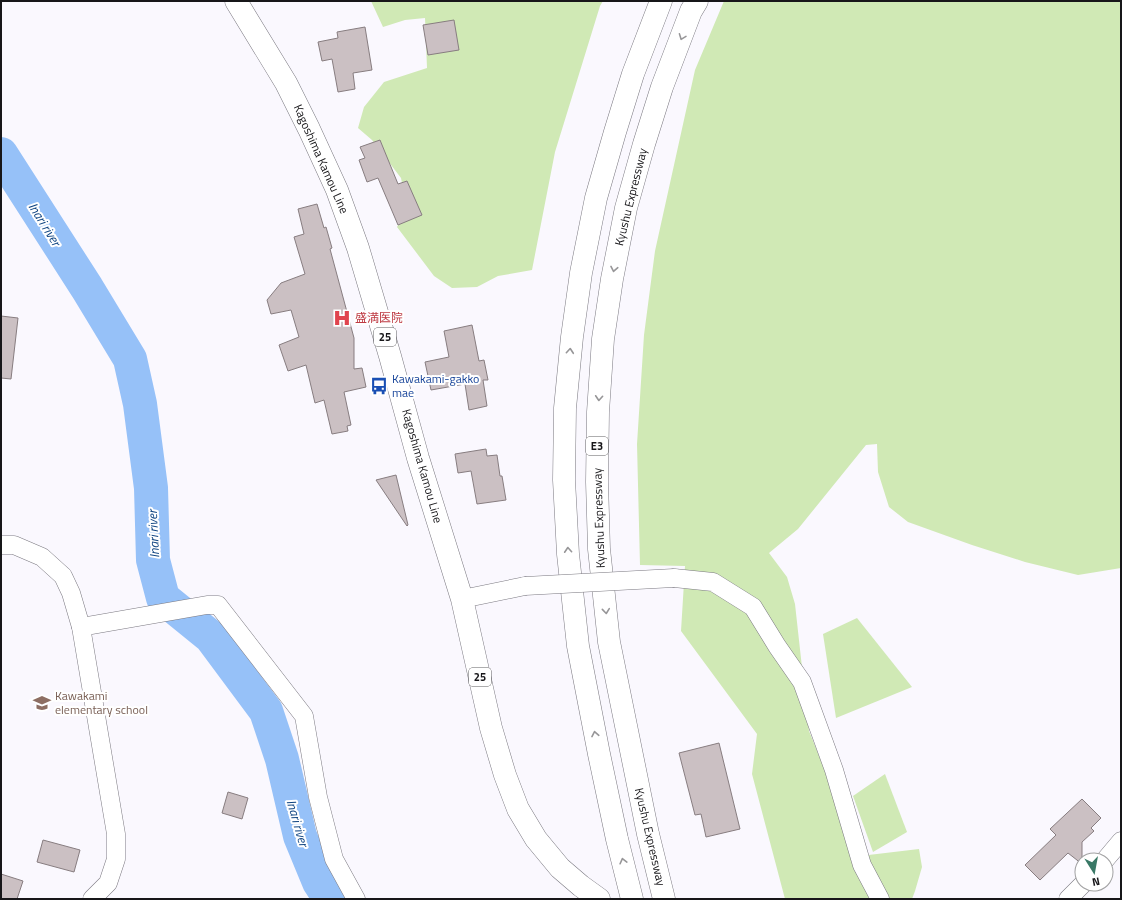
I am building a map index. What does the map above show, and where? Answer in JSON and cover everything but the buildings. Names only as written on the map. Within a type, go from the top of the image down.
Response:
[{"type":"main road","name":"Kagoshima Kamou Line","points":[[236,1],[286,83],[337,190],[360,255],[418,458],[462,599],[491,728],[505,775],[518,809],[536,839],[560,868],[599,899]]},
{"type":"main road","points":[[632,899],[617,839],[578,646],[568,554],[564,480],[565,408],[572,337],[581,273],[596,198],[633,74],[661,1]]},
{"type":"main road","name":"Kyushu Expressway","points":[[664,899],[648,834],[609,642],[599,549],[597,482],[598,412],[603,338],[612,279],[626,208],[662,87],[697,1]]},
{"type":"street","points":[[1,545],[14,545],[42,557],[63,576],[71,593],[80,627],[116,834],[116,859],[108,883],[92,899]]},
{"type":"street","points":[[462,599],[525,586],[674,578],[713,582],[753,607],[777,646],[802,682],[834,770],[862,866],[880,899]]},
{"type":"street","points":[[80,627],[218,605],[304,716],[318,797],[334,859],[356,899]]},
{"type":"street","points":[[1112,852],[1121,841]]},
{"type":"green space","points":[[371,1],[603,1],[600,6],[555,152],[532,270],[498,276],[477,287],[452,288],[434,276],[397,227],[407,208],[401,178],[372,140],[358,128],[364,107],[384,82],[427,68],[425,18],[405,20],[383,27]]},
{"type":"green space","points":[[724,1],[1121,1],[1121,568],[1078,575],[1025,562],[908,522],[889,507],[878,472],[877,444],[866,445],[798,529],[769,553],[787,577],[795,604],[809,731],[860,856],[919,849],[922,867],[912,899],[785,899],[752,774],[757,734],[681,631],[685,566],[640,565],[637,444],[644,335],[655,251],[695,70]]},
{"type":"green space","points":[[857,618],[912,687],[836,718],[823,634]]},
{"type":"green space","points":[[885,774],[907,832],[873,852],[853,796]]},
{"type":"waterway","name":"Inari river","points":[[1,154],[87,288],[130,359],[140,404],[151,488],[153,560],[163,598],[211,637],[266,711],[282,759],[300,836],[319,882],[330,899]]},
{"type":"place","name":"盛満医院","points":[[342,318]]},
{"type":"place","name":"Kawakami-gakko mae","points":[[379,386]]},
{"type":"place","name":"Kawakami elementary school","points":[[42,703]]}]
